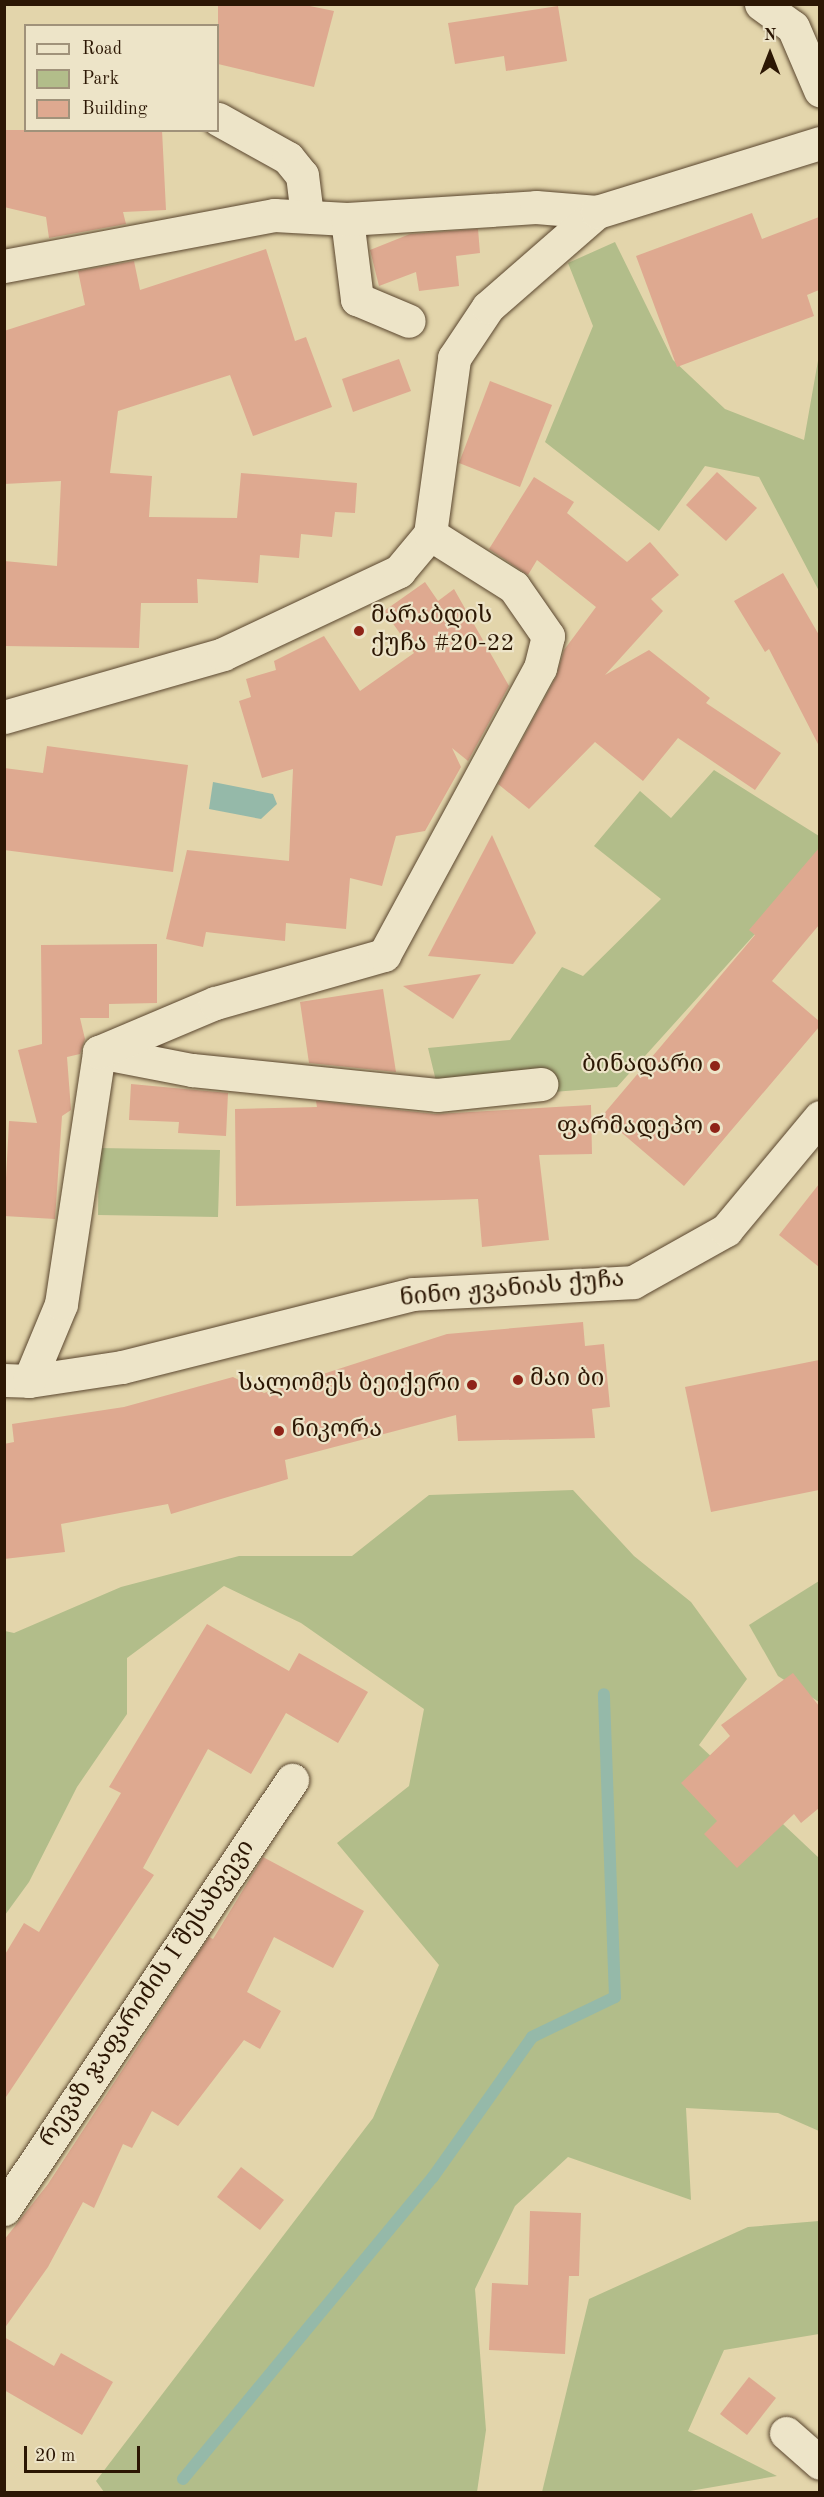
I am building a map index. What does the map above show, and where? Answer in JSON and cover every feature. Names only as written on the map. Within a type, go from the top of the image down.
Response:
[{"type":"street","points":[[761,4],[793,27],[819,90]]},
{"type":"street","points":[[219,120],[288,158],[302,175],[307,215]]},
{"type":"street","points":[[4,266],[274,215],[307,215],[347,219],[536,207],[597,212],[819,143]]},
{"type":"street","points":[[4,717],[223,654],[399,571],[430,534],[454,358],[488,307],[597,212]]},
{"type":"street","points":[[347,219],[357,299],[409,321]]},
{"type":"street","points":[[99,1052],[215,1003],[384,955],[540,668],[548,636],[514,587],[430,534]]},
{"type":"street","points":[[99,1052],[192,1070],[437,1095],[541,1084]]},
{"type":"street","points":[[17,1381],[61,1304],[99,1052]]},
{"type":"street","name":"ნინო ჟვანიას ქუჩა","points":[[17,1381],[122,1367],[413,1294],[633,1282],[726,1230],[819,1117]]},
{"type":"street","name":"რევაზ ჯაფარიძის I შესახვევი","points":[[4,2209],[292,1780]]},
{"type":"street","points":[[786,2433],[819,2463]]},
{"type":"green space","points":[[615,242],[673,360],[725,409],[804,440],[819,355],[819,591],[759,477],[705,466],[659,531],[545,442],[593,326],[568,263]]},
{"type":"green space","points":[[714,770],[819,836],[819,863],[617,1087],[410,1103],[436,1081],[428,1048],[510,1040],[562,967],[583,976],[661,899],[594,846],[640,791],[671,818]]},
{"type":"green space","points":[[99,1148],[220,1150],[218,1217],[98,1215]]},
{"type":"green space","points":[[573,1490],[634,1556],[691,1602],[747,1679],[699,1745],[819,1858],[819,2131],[778,2113],[686,2108],[691,2200],[568,2157],[515,2206],[475,2289],[486,2430],[477,2492],[104,2492],[96,2481],[373,2118],[439,1965],[337,1843],[409,1786],[424,1709],[301,1623],[224,1586],[127,1658],[127,1714],[77,1787],[29,1882],[5,1915],[5,1631],[14,1633],[121,1587],[239,1556],[352,1556],[429,1495]]},
{"type":"green space","points":[[819,1581],[819,1702],[778,1676],[749,1625]]},
{"type":"green space","points":[[819,2221],[819,2334],[724,2350],[688,2431],[777,2476],[684,2492],[542,2492],[589,2299],[748,2227]]},
{"type":"shaded area","points":[[213,782],[273,794],[277,804],[261,819],[209,809]]},
{"type":"building","points":[[218,4],[300,4],[334,11],[314,87],[219,64]]},
{"type":"building","points":[[558,6],[567,61],[506,71],[504,56],[455,64],[448,23]]},
{"type":"building","points":[[4,130],[162,132],[166,210],[123,212],[126,224],[49,238],[46,217],[4,207]]},
{"type":"building","points":[[752,213],[762,239],[819,217],[819,290],[807,295],[814,316],[677,367],[636,256]]},
{"type":"building","points":[[478,229],[480,253],[456,256],[459,286],[419,291],[416,272],[379,286],[370,250],[410,234]]},
{"type":"building","points":[[266,249],[295,341],[306,337],[332,407],[253,436],[230,375],[118,411],[110,473],[152,476],[149,517],[237,518],[241,473],[357,483],[355,513],[335,512],[332,537],[301,534],[299,558],[260,555],[258,583],[197,579],[198,603],[141,603],[139,648],[4,646],[4,561],[57,566],[61,481],[4,484],[4,331],[85,305],[78,271],[134,261],[140,290]]},
{"type":"building","points":[[399,359],[411,391],[353,412],[342,379]]},
{"type":"building","points":[[490,381],[552,405],[520,487],[459,463]]},
{"type":"building","points":[[717,472],[757,508],[726,541],[686,505]]},
{"type":"building","points":[[534,477],[574,502],[567,513],[627,562],[650,542],[679,575],[651,599],[663,611],[605,675],[649,650],[710,698],[706,703],[781,753],[755,790],[678,738],[643,781],[595,742],[529,809],[498,784],[556,677],[564,650],[596,607],[537,560],[528,575],[489,549]]},
{"type":"building","points":[[783,573],[819,635],[819,746],[769,649],[765,652],[734,601]]},
{"type":"building","points":[[425,582],[438,601],[454,589],[509,686],[468,761],[452,748],[461,767],[425,831],[396,836],[382,886],[350,878],[346,929],[286,923],[285,941],[206,932],[203,947],[166,939],[187,850],[289,861],[293,769],[262,778],[239,701],[251,697],[246,679],[276,670],[274,661],[324,636],[360,691],[414,653],[384,611]]},
{"type":"building","points":[[47,746],[188,765],[173,872],[4,850],[4,768],[43,773]]},
{"type":"building","points":[[492,835],[536,933],[513,964],[428,956]]},
{"type":"building","name":"ბინადარი","points":[[819,848],[819,925],[772,981],[819,1021],[819,1027],[684,1186],[602,1116],[755,935],[749,930]]},
{"type":"building","points":[[157,944],[157,1003],[109,1004],[109,1018],[80,1018],[85,1039],[80,1054],[67,1057],[71,1110],[62,1116],[55,1219],[4,1216],[9,1121],[37,1123],[18,1050],[42,1044],[41,945]]},
{"type":"building","points":[[481,974],[453,1019],[403,986]]},
{"type":"building","points":[[383,989],[396,1072],[309,1063],[300,1002]]},
{"type":"building","points":[[131,1084],[228,1093],[226,1136],[178,1133],[179,1122],[129,1120]]},
{"type":"building","points":[[316,1101],[435,1114],[591,1105],[592,1154],[539,1155],[549,1240],[482,1247],[478,1199],[236,1206],[235,1109],[317,1107]]},
{"type":"building","points":[[819,1184],[819,1267],[779,1235]]},
{"type":"building","points":[[583,1322],[585,1346],[604,1344],[610,1407],[592,1409],[595,1438],[458,1441],[456,1415],[285,1460],[288,1479],[171,1514],[168,1504],[61,1524],[65,1552],[4,1559],[4,1444],[14,1442],[12,1424],[124,1407],[233,1377],[264,1393],[447,1334]]},
{"type":"building","points":[[819,1360],[819,1490],[711,1512],[685,1387]]},
{"type":"building","points":[[207,1624],[289,1671],[299,1653],[368,1692],[338,1743],[286,1713],[251,1774],[208,1749],[143,1868],[154,1875],[4,2100],[4,1956],[24,1923],[39,1932],[121,1793],[109,1787]]},
{"type":"building","points":[[793,1673],[819,1706],[819,1808],[801,1823],[794,1814],[737,1868],[704,1834],[717,1821],[681,1783],[730,1736],[721,1725]]},
{"type":"building","points":[[263,1857],[364,1911],[333,1968],[274,1937],[247,1992],[281,2011],[260,2049],[244,2040],[178,2126],[152,2111],[132,2148],[123,2144],[94,2208],[83,2202],[48,2267],[4,2329],[4,2240],[48,2184],[209,1937],[213,1939]]},
{"type":"building","points":[[241,2167],[284,2200],[260,2230],[217,2197]]},
{"type":"building","points":[[530,2211],[581,2213],[579,2276],[569,2276],[565,2354],[489,2350],[492,2283],[528,2285]]},
{"type":"building","points":[[4,2337],[54,2366],[61,2353],[113,2382],[82,2435],[4,2390]]},
{"type":"building","points":[[749,2377],[776,2398],[747,2435],[720,2414]]},
{"type":"waterway","points":[[183,2479],[433,2177],[532,2037],[615,1997],[604,1694]]},
{"type":"place","name":"მარაბდის ქუჩა #20-22","points":[[359,631]]},
{"type":"place","name":"ბინადარი","points":[[715,1066]]},
{"type":"place","name":"ფარმადეპო","points":[[715,1128]]},
{"type":"place","name":"მაი ბი","points":[[518,1380]]},
{"type":"place","name":"სალომეს ბეიქერი","points":[[472,1385]]},
{"type":"place","name":"ნიკორა","points":[[279,1431]]}]
